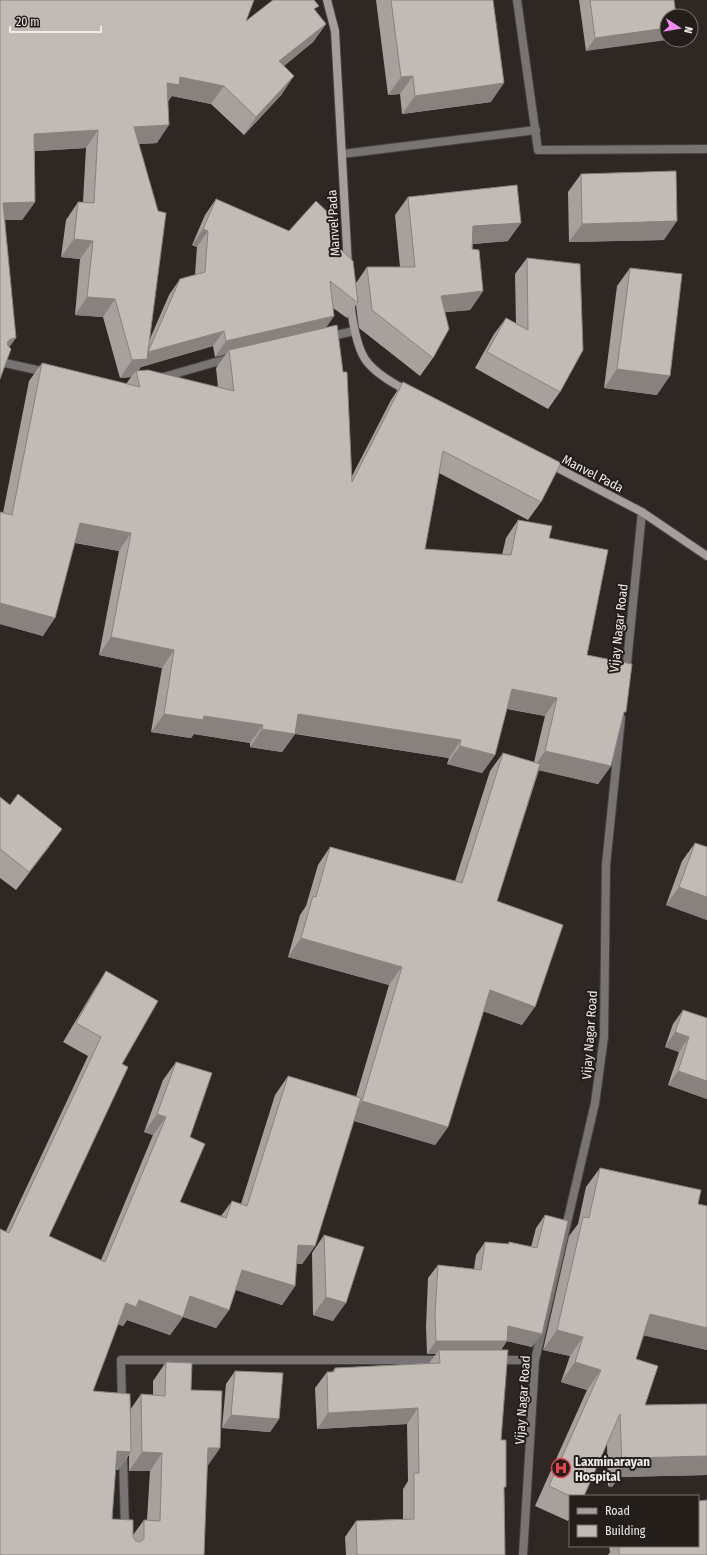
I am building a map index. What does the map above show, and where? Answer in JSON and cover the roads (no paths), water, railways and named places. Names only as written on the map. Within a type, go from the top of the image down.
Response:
[{"type":"main road","name":"Manvel Pada","points":[[327,0],[335,31],[348,273]]},
{"type":"main road","points":[[349,289],[354,331],[367,362],[392,383],[413,394]]},
{"type":"main road","name":"Manvel Pada","points":[[545,462],[642,512],[707,556]]},
{"type":"street","points":[[519,0],[538,150],[707,149]]},
{"type":"street","points":[[342,154],[536,130]]},
{"type":"street","points":[[316,339],[354,331]]},
{"type":"street","points":[[148,381],[242,356]]},
{"type":"street","points":[[0,362],[56,374]]},
{"type":"street","name":"Vijay Nagar Road","points":[[625,684],[642,512]]},
{"type":"street","name":"Vijay Nagar Road","points":[[523,1555],[535,1360],[595,1103],[604,1037],[606,865],[622,708]]},
{"type":"street","points":[[122,1414],[121,1360],[455,1360]]},
{"type":"street","points":[[487,1360],[535,1360]]},
{"type":"street","points":[[123,1446],[125,1539]]},
{"type":"place","name":"Laxminarayan Hospital","points":[[561,1468]]}]
